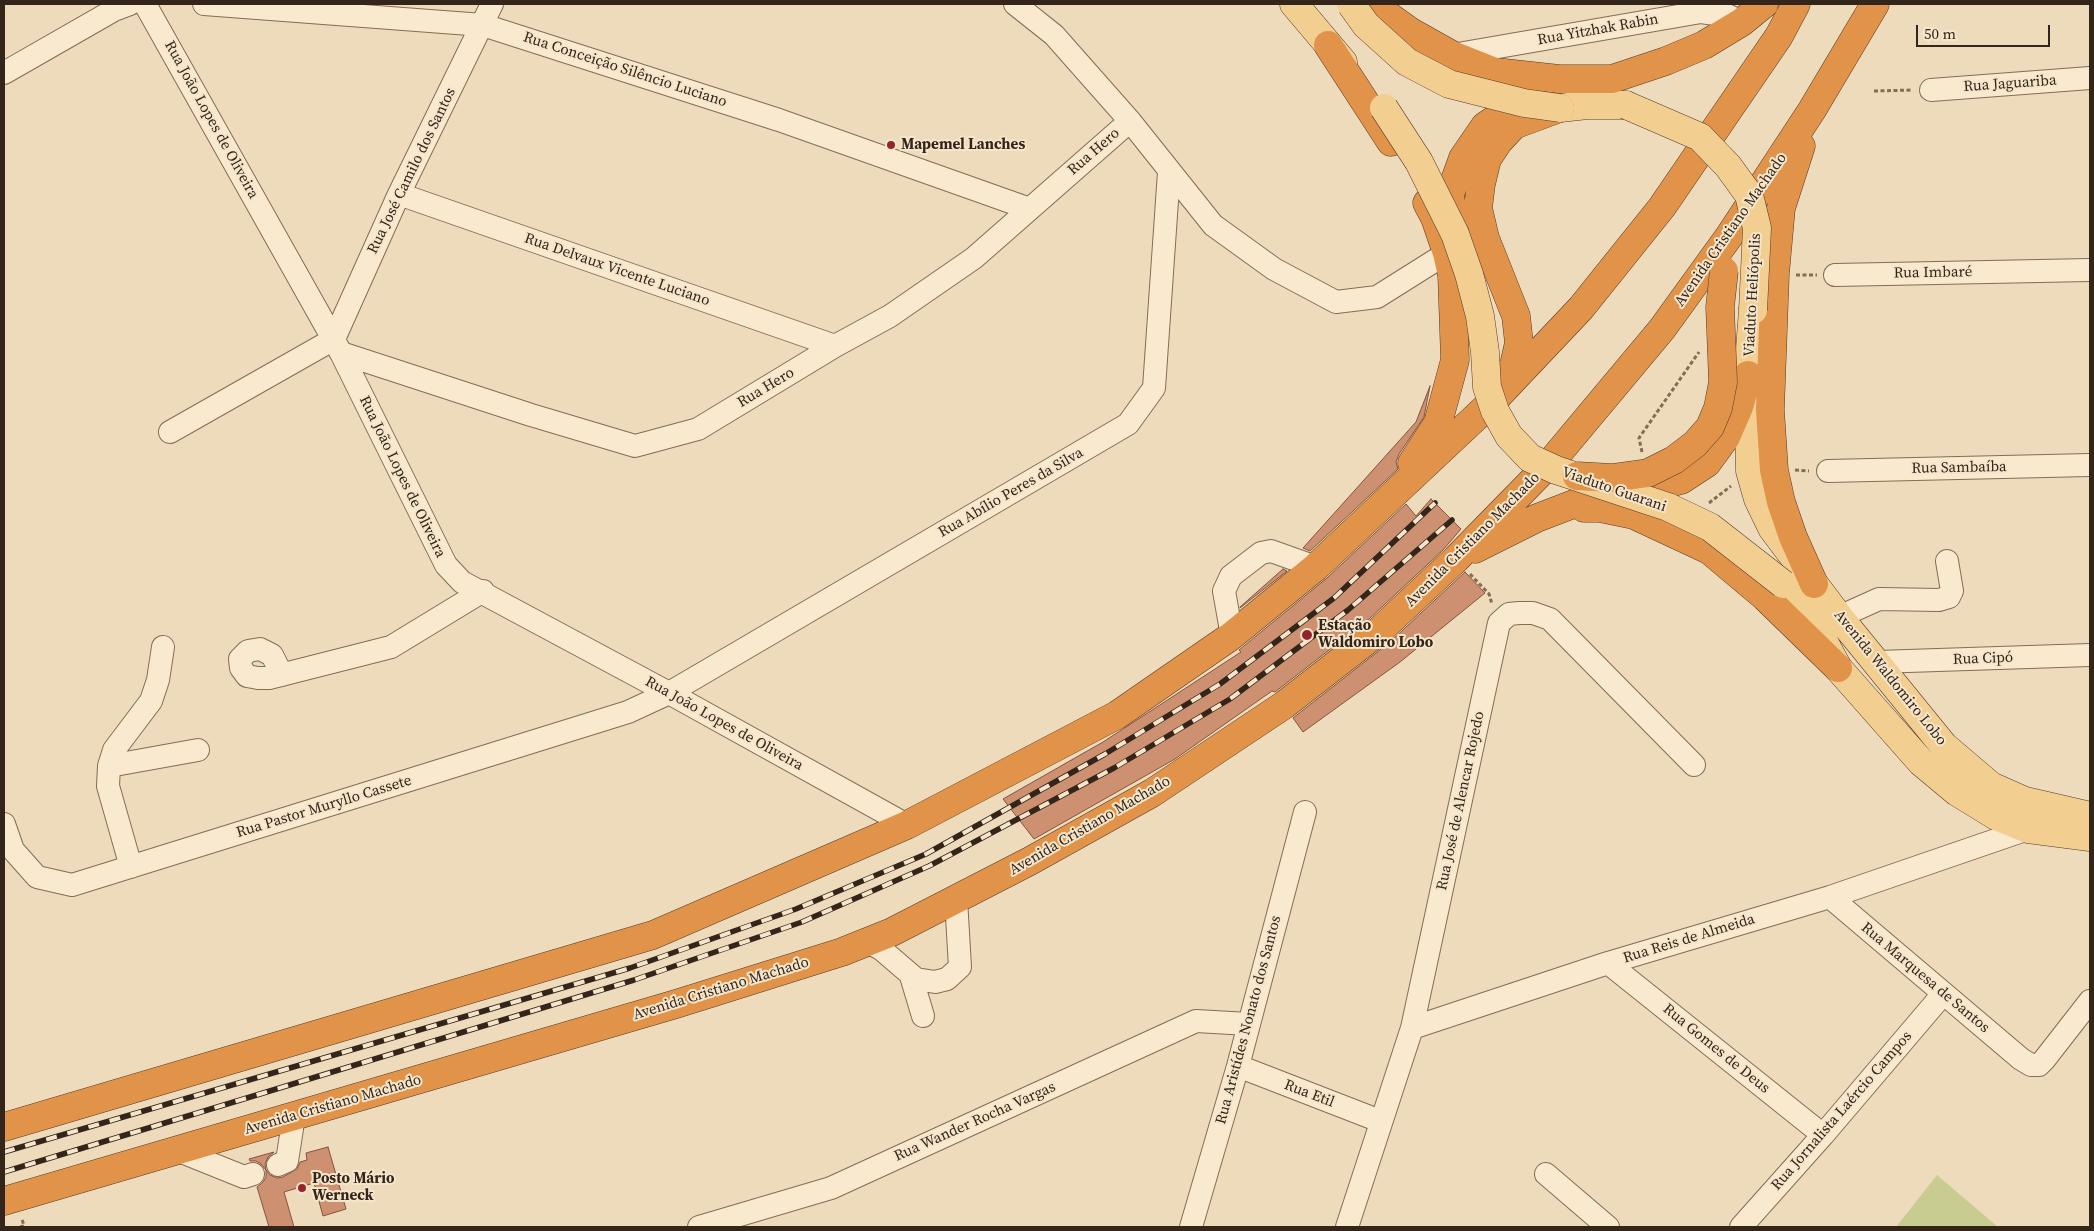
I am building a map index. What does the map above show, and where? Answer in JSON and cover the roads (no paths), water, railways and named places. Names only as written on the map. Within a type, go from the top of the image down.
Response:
[{"type":"highway","points":[[1372,4],[1411,32],[1452,55],[1495,72],[1559,79],[1612,79]]},
{"type":"highway","points":[[1387,500],[1438,423],[1450,382],[1455,360],[1450,194],[1462,158],[1485,126],[1524,100],[1612,79],[1666,61],[1704,45],[1742,22],[1764,4]]},
{"type":"highway","points":[[4,1127],[653,935],[907,825],[1117,715],[1232,636],[1316,567],[1493,402],[1581,308],[1662,207],[1779,36],[1796,4]]},
{"type":"highway","name":"Avenida Cristiano Machado","points":[[8,1212],[177,1150],[676,1004],[869,943],[1030,861],[1152,793],[1284,705],[1379,631],[1456,559],[1550,463],[1662,329],[1730,235],[1812,110],[1875,4]]},
{"type":"highway","points":[[1328,45],[1418,186],[1434,218],[1451,243]]},
{"type":"highway","points":[[1493,402],[1514,365],[1519,343],[1516,316],[1485,238],[1478,208],[1481,184],[1487,159],[1499,141],[1514,125],[1560,108]]},
{"type":"highway","points":[[1812,110],[1781,208],[1775,274],[1770,410],[1774,470],[1781,502],[1793,537],[1814,584]]},
{"type":"highway","points":[[1576,476],[1612,478],[1648,473],[1674,460],[1695,444],[1710,427],[1718,408],[1723,382],[1720,307],[1730,235]]},
{"type":"highway","points":[[1456,559],[1558,509],[1584,500],[1651,488],[1681,480],[1707,463],[1726,437],[1739,407],[1748,375]]},
{"type":"highway","points":[[1558,509],[1600,508],[1634,515],[1709,550],[1764,597],[1838,668]]},
{"type":"main road","points":[[1294,4],[1328,45]]},
{"type":"main road","name":"Viaduto Heliópolis","points":[[1351,4],[1366,25],[1407,62],[1449,84],[1524,103],[1560,108],[1587,105],[1626,105],[1700,137],[1728,166],[1749,195],[1757,228],[1748,375],[1750,471]]},
{"type":"main road","name":"Viaduto Guarani","points":[[1328,45],[1384,108],[1419,162],[1451,243],[1469,274],[1480,316],[1487,387],[1495,411],[1509,436],[1530,458],[1556,470],[1668,507],[1710,527],[1783,584],[1816,627],[1838,668]]},
{"type":"main road","name":"Avenida Waldomiro Lobo","points":[[1750,471],[1758,499],[1772,528],[1839,617],[1944,746],[1992,786],[2025,801],[2090,816]]},
{"type":"main road","name":"Avenida Waldomiro Lobo","points":[[1838,668],[1921,762],[1957,792],[1996,816],[2028,829],[2090,837]]},
{"type":"street","points":[[4,73],[114,10],[130,4]]},
{"type":"street","name":"Rua João Lopes de Oliveira","points":[[145,4],[338,346],[446,565],[462,582],[483,591],[907,825]]},
{"type":"street","name":"Rua Conceição Silêncio Luciano","points":[[204,4],[483,25],[779,120],[1030,209]]},
{"type":"street","name":"Rua José Camilo dos Santos","points":[[338,346],[399,194],[492,4]]},
{"type":"street","points":[[1014,4],[1054,35],[1130,121],[1213,225],[1274,269],[1336,302],[1377,297],[1451,243]]},
{"type":"street","name":"Rua Yitzhak Rabin","points":[[1452,55],[1701,12],[1729,16],[1742,22]]},
{"type":"street","name":"Rua Jaguariba","points":[[1931,90],[2090,78]]},
{"type":"street","name":"Rua Hero","points":[[338,346],[531,415],[635,446],[698,429],[835,346],[890,316],[974,258],[1130,121]]},
{"type":"street","name":"Rua Abílio Peres da Silva","points":[[669,693],[1128,424],[1154,388],[1169,172]]},
{"type":"street","name":"Rua Delvaux Vicente Luciano","points":[[399,194],[835,346]]},
{"type":"street","name":"Rua Imbaré","points":[[1835,276],[2090,270]]},
{"type":"street","points":[[170,432],[338,346]]},
{"type":"street","name":"Rua Sambaíba","points":[[1828,471],[2090,465]]},
{"type":"street","points":[[1232,636],[1224,591],[1231,576],[1262,553],[1270,550],[1316,567]]},
{"type":"street","points":[[1839,617],[1879,599],[1939,600],[1949,597],[1952,591],[1947,561]]},
{"type":"street","points":[[282,674],[391,647],[483,591]]},
{"type":"street","name":"Rua José de Alencar Rojedo","points":[[1347,1227],[1380,1121],[1412,1028],[1499,623],[1509,614],[1519,613],[1533,613],[1550,619],[1694,764]]},
{"type":"street","points":[[131,867],[108,786],[109,766],[114,750],[151,701],[158,680],[163,647]]},
{"type":"street","name":"Rua Cipó","points":[[1877,662],[2090,655]]},
{"type":"street","name":"Rua Pastor Muryllo Cassete","points":[[4,824],[13,850],[37,877],[72,885],[628,712],[669,693]]},
{"type":"street","points":[[109,766],[198,750]]},
{"type":"street","points":[[1967,850],[1996,816],[2025,801]]},
{"type":"street","name":"Rua Aristídes Nonato dos Santos","points":[[1191,1227],[1238,1066],[1305,812]]},
{"type":"street","name":"Rua Reis de Almeida","points":[[1412,1028],[1608,963],[1830,897],[2028,829]]},
{"type":"street","name":"Rua Marquesa de Santos","points":[[1830,897],[2021,1060],[2031,1065],[2039,1065],[2044,1060],[2090,1001]]},
{"type":"street","points":[[869,943],[881,949],[910,976],[916,979],[935,982],[947,979],[960,966],[956,899]]},
{"type":"street","name":"Rua Gomes de Deus","points":[[1608,963],[1823,1135]]},
{"type":"street","points":[[910,976],[923,1016]]},
{"type":"street","name":"Rua Jornalista Laércio Campos","points":[[1741,1227],[1823,1135],[1943,994]]},
{"type":"street","name":"Rua Wander Rocha Vargas","points":[[699,1227],[831,1188],[1196,1021],[1249,1024]]},
{"type":"street","name":"Rua Etil","points":[[1238,1066],[1380,1121]]},
{"type":"street","points":[[278,1165],[286,1161],[294,1116]]},
{"type":"street","points":[[177,1150],[244,1177],[253,1174]]},
{"type":"street","points":[[1546,1174],[1608,1227]]},
{"type":"railway","points":[[4,1152],[630,968],[796,909],[926,854],[1105,754],[1220,684],[1334,598],[1435,503]]},
{"type":"railway","points":[[4,1172],[634,980],[802,922],[929,866],[1114,768],[1230,699],[1348,610],[1452,520]]},
{"type":"place","name":"Mapemel Lanches","points":[[891,145]]},
{"type":"place","name":"Estação Waldomiro Lobo","points":[[1307,635]]},
{"type":"place","name":"Posto Mário Werneck","points":[[302,1188]]}]
